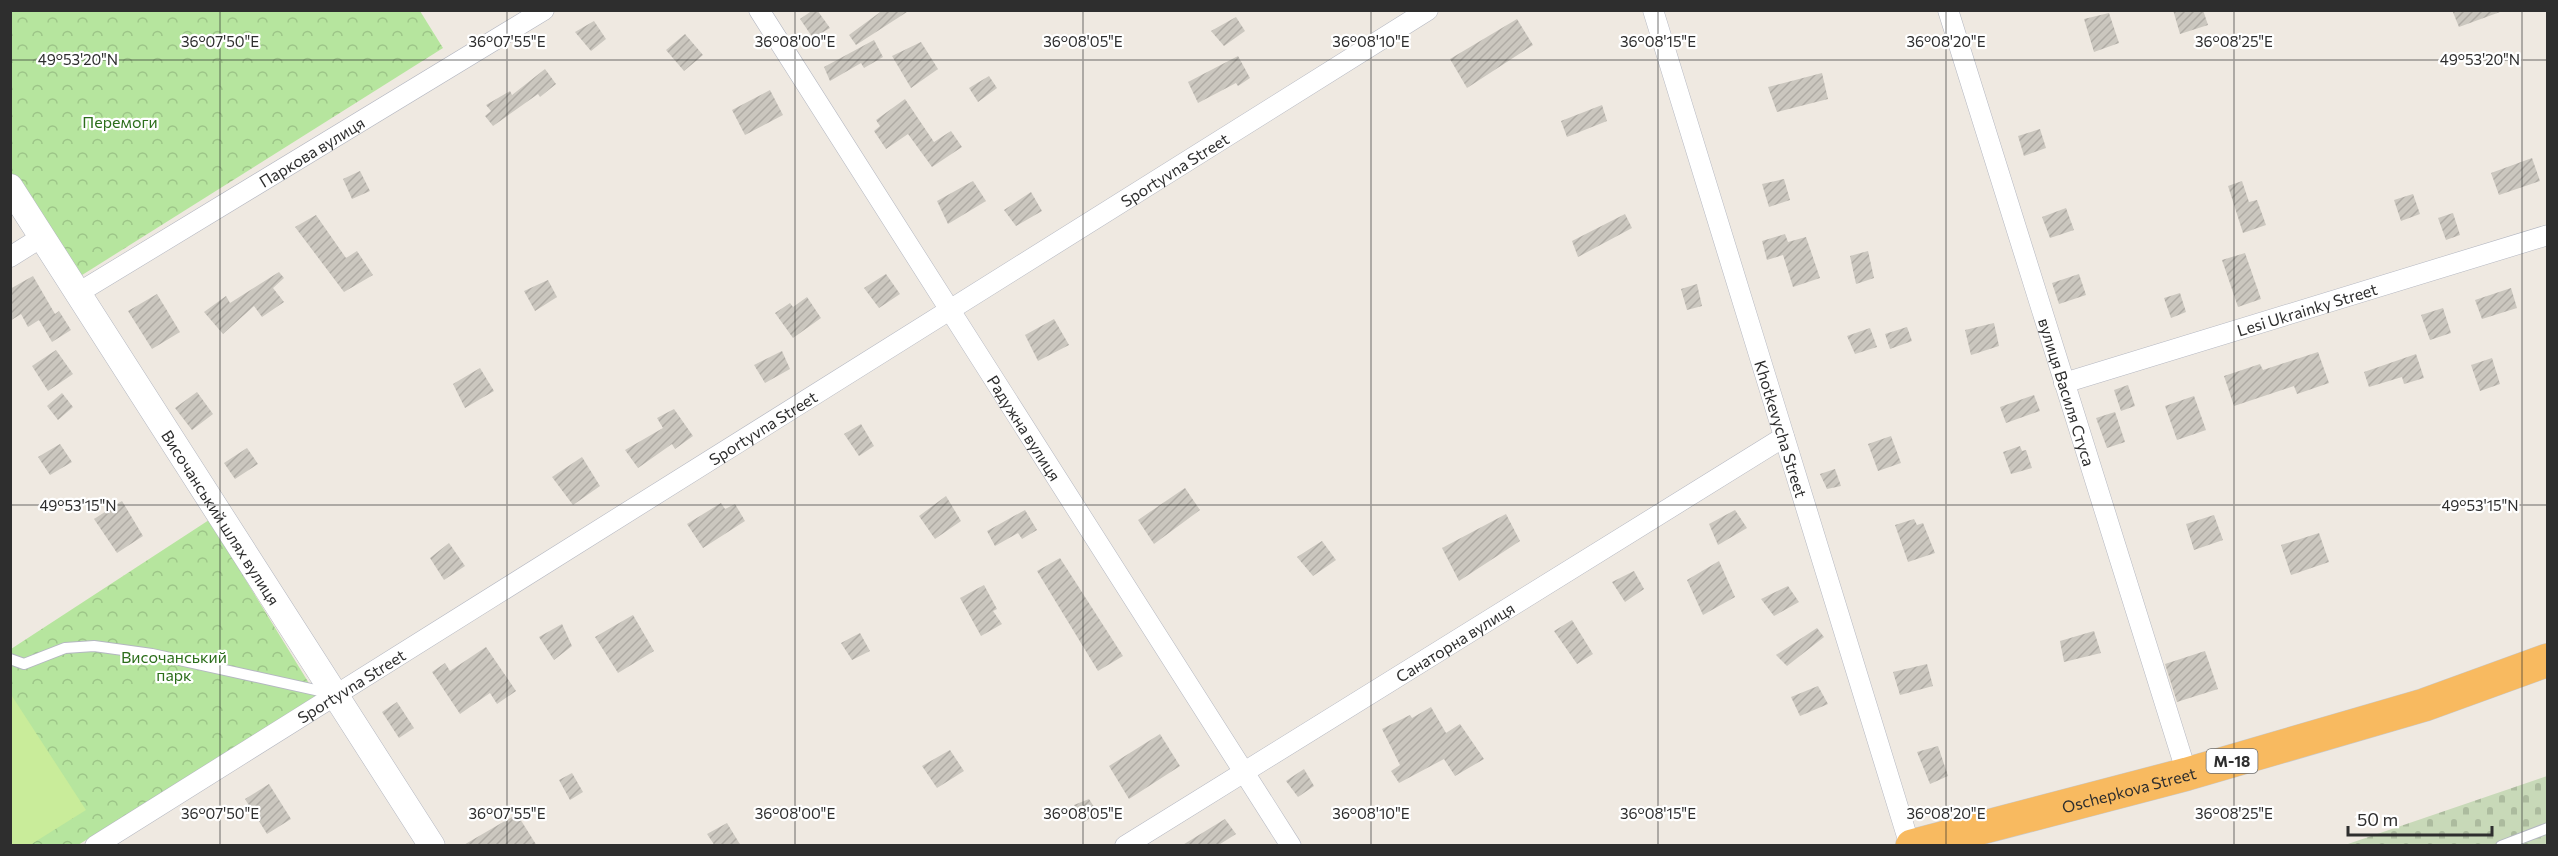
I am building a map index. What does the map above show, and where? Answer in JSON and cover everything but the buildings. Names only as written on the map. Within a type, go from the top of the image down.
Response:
[{"type":"highway","name":"Oschepkova Street","points":[[1911,846],[2187,774],[2424,705],[2547,660]]},
{"type":"street","name":"Паркова вулиця","points":[[78,292],[544,10]]},
{"type":"street","name":"Радужна вулиця","points":[[759,10],[1291,846]]},
{"type":"street","name":"Sportyvna Street","points":[[95,846],[1428,10]]},
{"type":"street","name":"Khotkevycha Street","points":[[1653,10],[1911,846]]},
{"type":"street","name":"вулиця Василя Стуса","points":[[1948,10],[2187,774]]},
{"type":"street","name":"Височанський шлях вулиця","points":[[10,187],[432,846]]},
{"type":"street","name":"Lesi Ukrainky Street","points":[[2064,383],[2547,235]]},
{"type":"street","points":[[10,257],[42,237]]},
{"type":"street","name":"Санаторна вулиця","points":[[1125,846],[1243,770],[1784,436]]},
{"type":"lane","points":[[10,659],[24,664],[65,648],[94,646],[152,654],[336,695]]},
{"type":"lane","points":[[2501,846],[2547,828]]},
{"type":"green space","name":"Перемоги","points":[[11,11],[420,11],[443,48],[71,282],[11,184]]},
{"type":"green space","name":"Височанський парк","points":[[209,520],[318,698],[78,845],[11,846],[11,649]]},
{"type":"green space","points":[[10,693],[86,810],[30,845],[11,845]]},
{"type":"green space","points":[[2547,776],[2547,845],[2345,845]]}]
